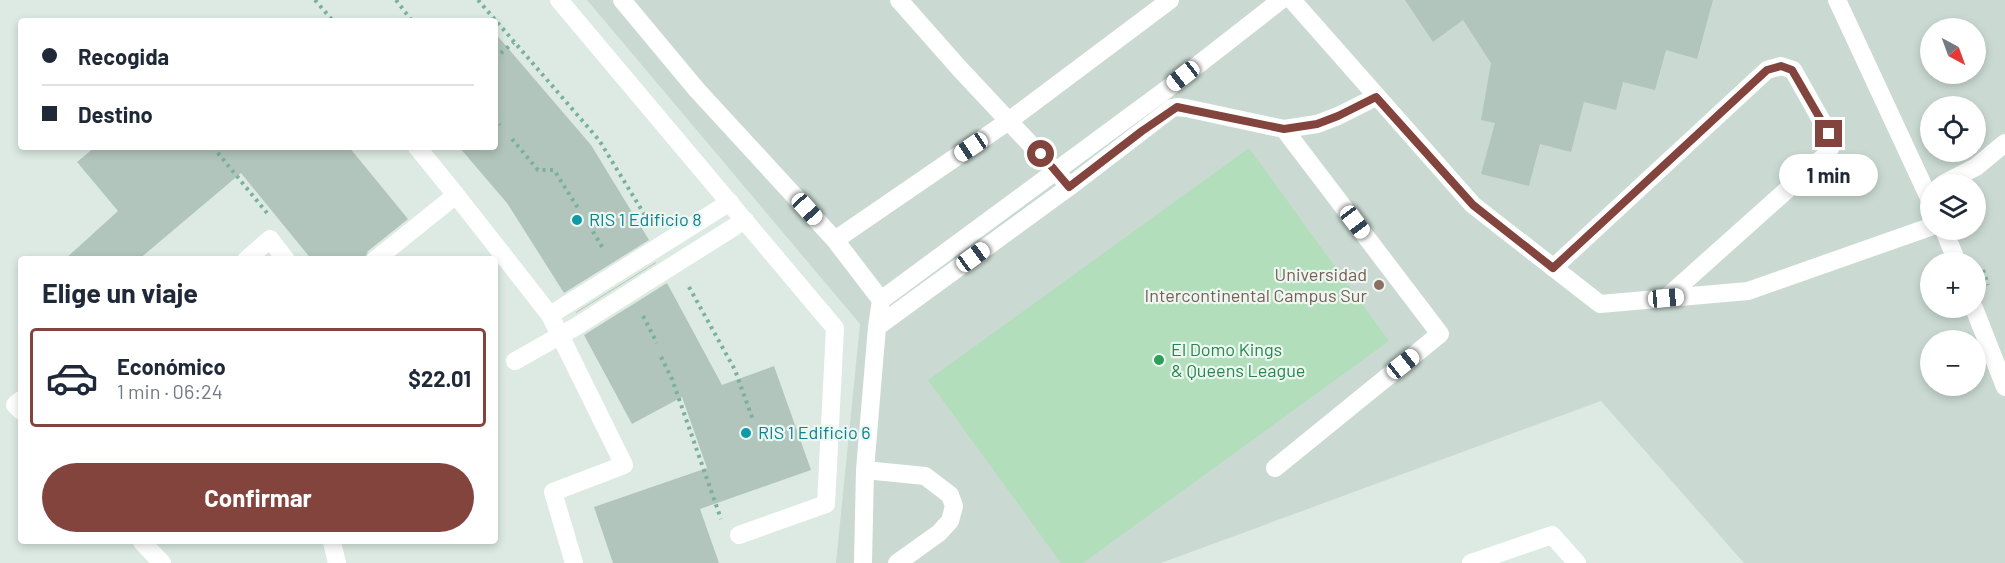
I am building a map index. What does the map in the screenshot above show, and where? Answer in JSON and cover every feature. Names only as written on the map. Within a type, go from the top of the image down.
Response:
[{"type":"lane","points":[[559,0],[835,328],[826,504],[739,535]]},
{"type":"lane","points":[[622,0],[697,90],[836,240],[881,300]]},
{"type":"lane","points":[[899,0],[959,68],[1056,170],[1069,187]]},
{"type":"lane","points":[[836,240],[1010,120],[1170,0]]},
{"type":"lane","points":[[863,563],[865,470],[881,300],[1159,94],[1281,0]]},
{"type":"lane","points":[[1292,0],[1473,205],[1600,304],[1748,291],[1920,231]]},
{"type":"lane","points":[[1837,0],[1924,174]]},
{"type":"lane","points":[[1553,268],[1767,70],[1781,66],[1792,70],[1829,134],[1832,144],[1827,154],[1666,298]]},
{"type":"lane","points":[[1159,94],[1162,100],[1172,108]]},
{"type":"lane","points":[[877,327],[1069,187],[1172,108],[1186,108],[1284,129],[1317,124],[1376,97]]},
{"type":"lane","points":[[1275,468],[1440,334],[1284,129]]},
{"type":"lane","points":[[1964,174],[2005,143]]},
{"type":"lane","points":[[419,150],[550,315],[624,465],[553,492],[574,563]]},
{"type":"lane","points":[[380,256],[456,195]]},
{"type":"lane","points":[[550,315],[729,202]]},
{"type":"lane","points":[[515,361],[560,336],[745,220]]},
{"type":"lane","points":[[251,256],[270,239],[283,256]]},
{"type":"lane","points":[[1978,318],[2005,387]]},
{"type":"lane","points":[[865,470],[925,476],[950,495],[954,506],[950,521],[939,533],[897,563]]},
{"type":"lane","points":[[1472,563],[1552,535],[1577,563]]},
{"type":"lane","points":[[144,544],[162,563]]},
{"type":"lane","points":[[332,544],[337,563]]},
{"type":"path","points":[[315,0],[330,18]]},
{"type":"path","points":[[396,0],[410,18]]},
{"type":"path","points":[[498,55],[514,42]]},
{"type":"path","points":[[498,122],[501,125]]},
{"type":"path","points":[[512,139],[538,170],[554,170],[578,208]]},
{"type":"path","points":[[215,150],[270,216]]},
{"type":"path","points":[[1986,278],[1989,286]]},
{"type":"path","points":[[686,280],[735,370],[753,420]]},
{"type":"path","points":[[661,357],[672,379],[721,520]]},
{"type":"shaded area","name":"Universidad Intercontinental Campus Sur","points":[[587,0],[2005,0],[2005,563],[1744,563],[1601,401],[1161,563],[836,563],[860,324]]},
{"type":"green space","name":"El Domo Kings & Queens League","points":[[1249,148],[1389,341],[1083,563],[1061,563],[928,380]]},
{"type":"building","points":[[1405,0],[1713,0],[1697,59],[1666,50],[1655,90],[1623,82],[1616,110],[1584,102],[1571,152],[1540,144],[1529,186],[1481,174],[1495,123],[1481,120],[1491,63],[1463,20],[1433,42]]},
{"type":"building","points":[[498,36],[591,145],[649,240],[564,293],[507,203],[462,150],[498,150]]},
{"type":"building","points":[[91,150],[351,150],[408,219],[368,251],[366,256],[309,256],[241,173],[143,256],[68,256],[118,211],[77,162]]},
{"type":"building","points":[[656,263],[576,313],[576,312]]},
{"type":"building","points":[[667,283],[722,385],[774,366],[811,470],[700,509],[719,563],[613,563],[594,507],[707,468],[682,397],[632,424],[584,335]]},
{"type":"place","name":"RIS 1 Edificio 8","points":[[577,220]]},
{"type":"place","name":"Universidad Intercontinental Campus Sur","points":[[1379,285]]},
{"type":"place","name":"El Domo Kings & Queens League","points":[[1159,360]]},
{"type":"place","name":"RIS 1 Edificio 6","points":[[746,433]]},
{"type":"route","points":[[1041,154],[1069,187],[1172,108],[1186,108],[1284,129],[1317,124],[1376,97],[1473,205],[1553,268],[1767,70],[1781,66],[1792,70],[1829,134]]}]
